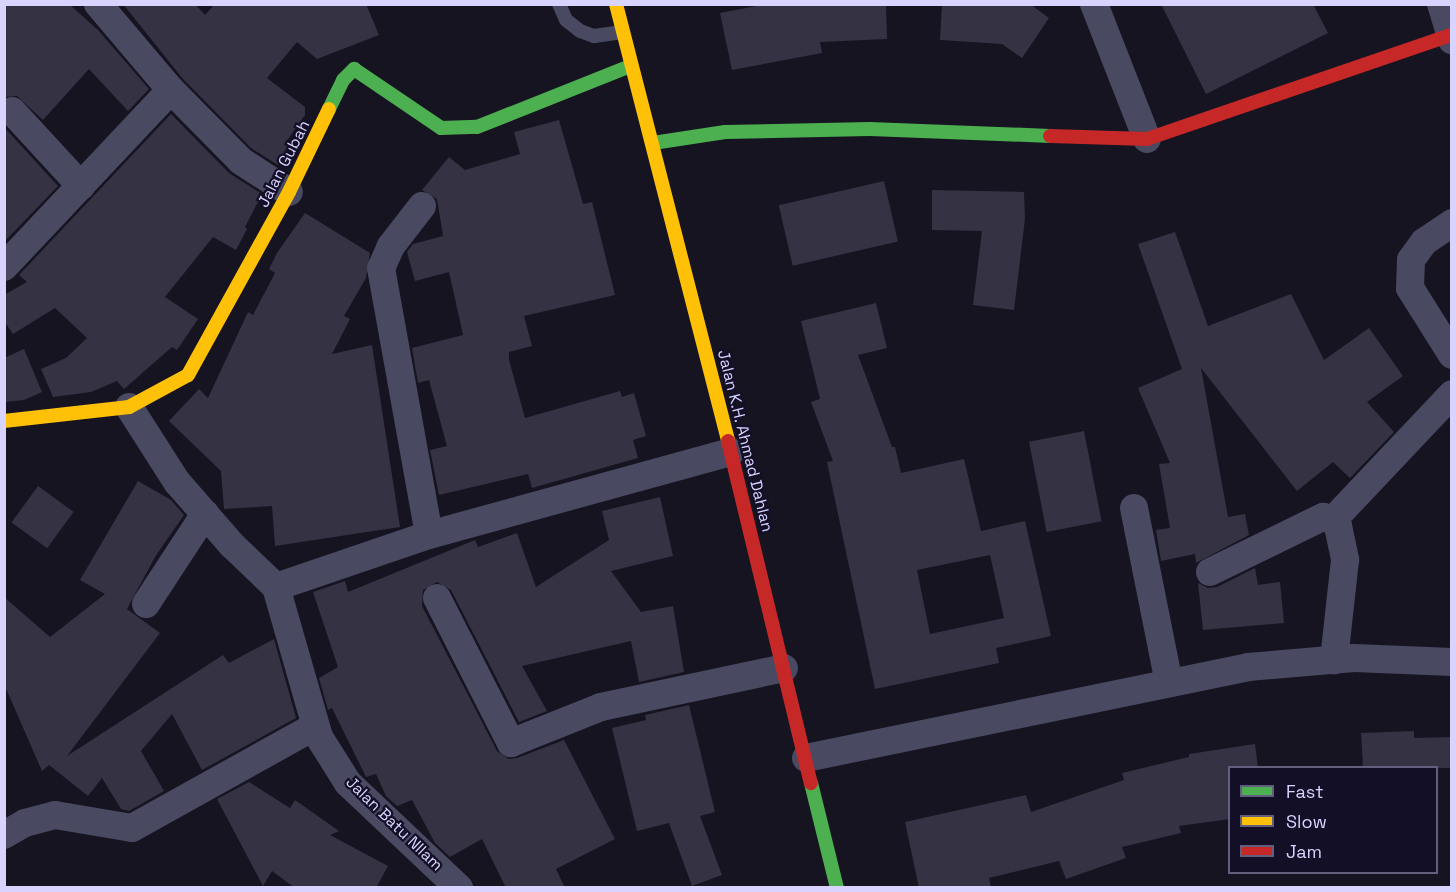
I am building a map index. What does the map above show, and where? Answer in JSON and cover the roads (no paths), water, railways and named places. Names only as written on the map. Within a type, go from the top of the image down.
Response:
[{"type":"street","points":[[98,4],[171,90],[241,162],[289,192]]},
{"type":"street","name":"Jalan K.H. Ahmad Dahlan","points":[[616,4],[630,66],[653,143],[731,452],[837,888]]},
{"type":"street","points":[[1094,4],[1147,139]]},
{"type":"street","points":[[653,143],[724,132],[870,129],[1147,139],[1451,37],[1441,4]]},
{"type":"street","name":"Jalan Gubah","points":[[4,420],[129,407],[188,375],[289,192],[343,80],[354,69],[441,128],[477,127],[630,66]]},
{"type":"street","points":[[4,267],[171,90]]},
{"type":"street","points":[[12,111],[81,186]]},
{"type":"street","points":[[422,206],[391,246],[381,268],[429,535]]},
{"type":"street","points":[[1452,223],[1424,242],[1411,260],[1410,288],[1452,355]]},
{"type":"street","points":[[1333,520],[1452,394]]},
{"type":"street","points":[[129,407],[177,482],[276,587],[322,568],[429,535],[731,452]]},
{"type":"street","points":[[1134,508],[1169,683]]},
{"type":"street","points":[[146,604],[205,514]]},
{"type":"street","points":[[1210,572],[1292,530],[1323,517],[1333,520],[1338,526],[1345,560],[1334,660]]},
{"type":"street","name":"Jalan Batu NIlam","points":[[276,587],[315,726],[348,783],[459,888]]},
{"type":"street","points":[[437,598],[511,744],[601,707],[784,668]]},
{"type":"street","points":[[806,758],[1248,667],[1334,660],[1452,662]]},
{"type":"street","points":[[4,835],[25,823],[55,815],[132,828],[315,726]]},
{"type":"lane","points":[[559,4],[566,20],[580,31],[594,36],[623,32]]}]
